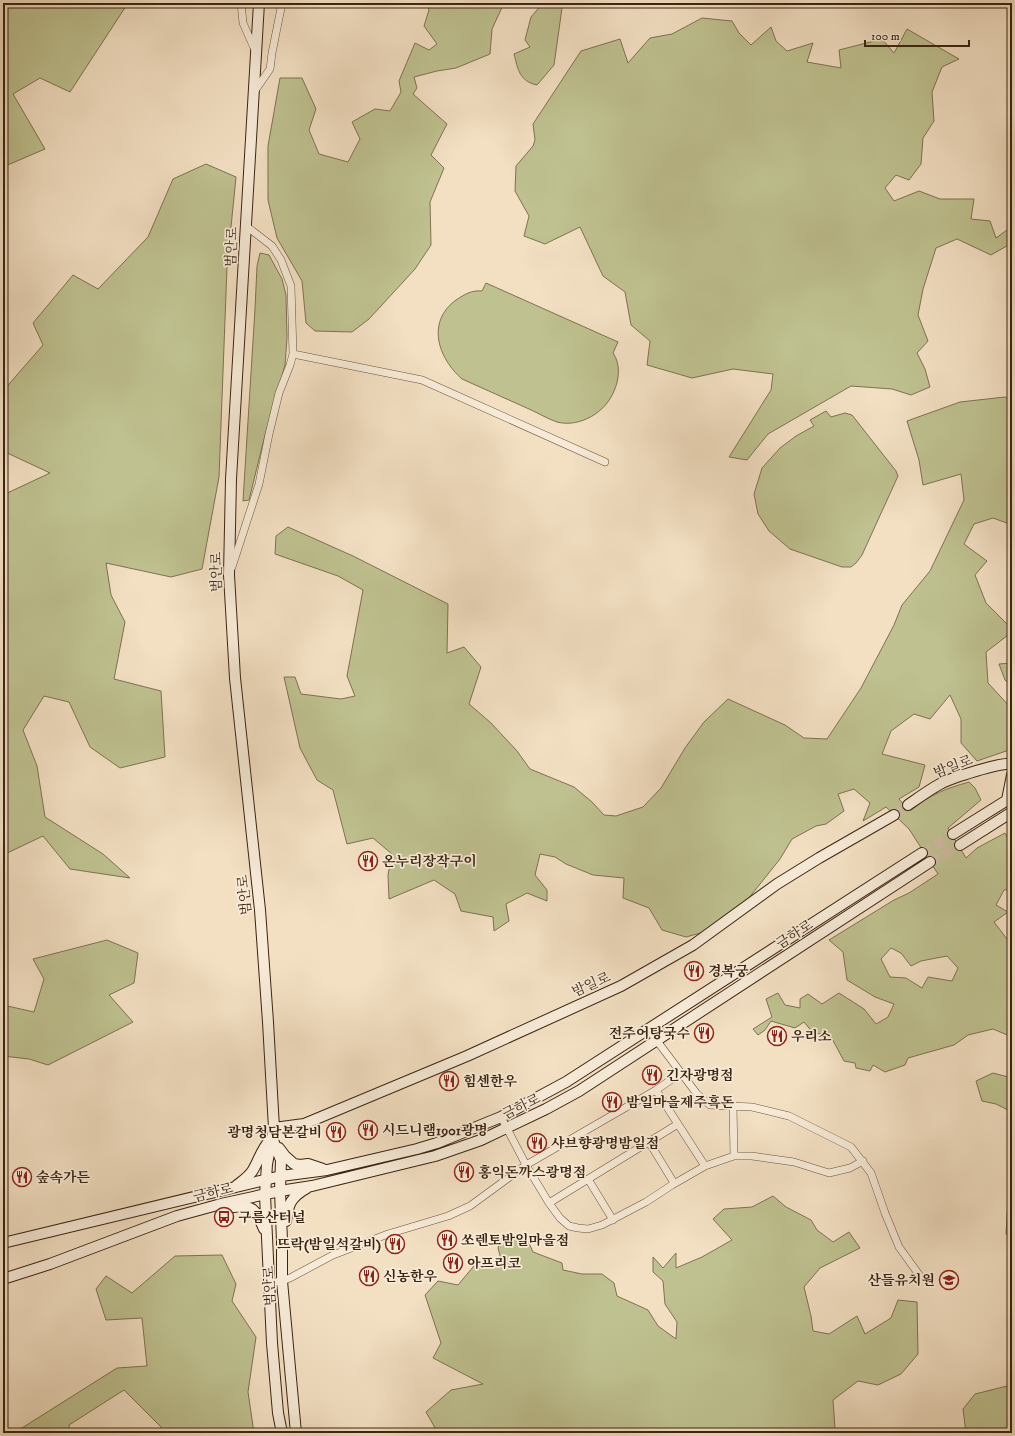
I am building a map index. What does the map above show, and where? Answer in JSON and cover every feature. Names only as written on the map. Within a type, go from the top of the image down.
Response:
[{"type":"main road","name":"범안로","points":[[259,3],[231,479],[229,575],[235,678],[260,910],[274,1128],[267,1164],[265,1195],[266,1235],[276,1394],[282,1433]]},
{"type":"main road","name":"밤일로","points":[[908,805],[940,784],[993,766],[1008,763],[1012,764]]},
{"type":"main road","points":[[953,834],[1009,798],[1012,775]]},
{"type":"main road","points":[[960,845],[1012,812]]},
{"type":"main road","name":"밤일로","points":[[274,1128],[304,1124],[467,1056],[621,986],[693,945],[777,884],[819,858],[894,816]]},
{"type":"main road","points":[[987,827],[1012,818]]},
{"type":"main road","name":"금하로","points":[[3,1243],[281,1176],[327,1170],[417,1149],[437,1143],[501,1117],[566,1082],[922,853]]},
{"type":"main road","name":"금하로","points":[[3,1279],[50,1264],[176,1216],[221,1204],[280,1191],[312,1186],[435,1156],[481,1140],[546,1109],[579,1091],[930,862]]},
{"type":"main road","name":"범안로","points":[[272,1138],[281,1160],[280,1191],[282,1281],[296,1433]]},
{"type":"main road","points":[[232,1189],[251,1173],[260,1154],[272,1138],[285,1156],[294,1164],[308,1164],[327,1170]]},
{"type":"main road","points":[[282,1241],[287,1213],[291,1202],[297,1195],[312,1186]]},
{"type":"main road","points":[[221,1204],[231,1207],[249,1207],[258,1216],[266,1235]]},
{"type":"street","points":[[241,3],[243,23],[257,54]]},
{"type":"street","points":[[254,92],[270,69],[282,3]]},
{"type":"street","points":[[229,575],[259,484],[269,434],[293,354],[291,286],[281,260],[272,246],[246,226]]},
{"type":"street","points":[[293,354],[422,380],[605,462]]},
{"type":"street","points":[[648,1029],[697,1094],[710,1105],[752,1107],[789,1116],[852,1147],[872,1173],[885,1213],[899,1247],[920,1276]]},
{"type":"street","points":[[268,1283],[282,1281],[333,1256],[388,1234],[448,1216],[470,1206],[526,1166],[656,1090],[681,1073]]},
{"type":"street","points":[[656,1090],[705,1166]]},
{"type":"street","points":[[733,1106],[734,1156]]},
{"type":"street","points":[[501,1117],[526,1166],[549,1203],[560,1218],[569,1226],[578,1228],[588,1229],[613,1220],[705,1166],[734,1156],[752,1156],[794,1162],[829,1174],[850,1168],[863,1162]]},
{"type":"street","points":[[549,1203],[678,1124]]},
{"type":"street","points":[[649,1142],[674,1183]]},
{"type":"street","points":[[588,1179],[613,1220]]},
{"type":"green space","points":[[3,3],[128,3],[70,92],[40,78],[13,94],[45,149],[3,167]]},
{"type":"green space","points":[[426,3],[504,3],[492,29],[490,54],[456,68],[414,77],[417,88],[413,94],[447,124],[431,155],[444,168],[430,202],[431,245],[415,269],[369,319],[352,332],[315,331],[306,323],[302,281],[277,238],[268,200],[268,146],[280,78],[302,78],[316,109],[309,130],[319,154],[348,162],[360,139],[352,122],[375,109],[390,111],[401,92],[399,81],[415,43],[429,50],[437,44],[424,26],[429,10]]},
{"type":"green space","points":[[543,3],[564,3],[554,65],[537,85],[526,81],[520,74],[514,54],[530,47],[525,40],[531,17]]},
{"type":"green space","points":[[702,18],[732,21],[739,33],[751,45],[771,27],[776,41],[787,51],[813,43],[807,62],[841,68],[839,50],[882,39],[894,53],[907,29],[959,59],[942,67],[932,92],[934,121],[923,138],[921,164],[909,180],[896,175],[885,188],[894,201],[919,191],[940,199],[974,199],[971,219],[990,221],[996,238],[1011,227],[1012,243],[991,255],[957,239],[936,248],[923,289],[918,315],[928,341],[917,353],[925,369],[930,387],[911,395],[892,389],[851,386],[768,434],[747,460],[729,457],[771,390],[773,374],[733,369],[692,378],[647,365],[650,341],[631,325],[625,292],[603,276],[580,227],[545,244],[524,236],[529,216],[515,191],[516,166],[533,146],[535,140],[533,124],[581,51],[620,39],[628,63],[650,38],[672,34]]},
{"type":"green space","points":[[206,164],[236,177],[227,267],[219,477],[202,569],[171,577],[106,563],[111,595],[125,622],[114,679],[161,691],[165,757],[120,768],[90,747],[69,702],[44,696],[23,730],[37,766],[45,817],[103,854],[130,878],[70,869],[43,836],[3,855],[3,495],[50,473],[3,451],[3,391],[43,345],[33,323],[73,275],[98,289],[148,237],[173,179]]},
{"type":"green space","points":[[260,253],[269,255],[282,279],[286,295],[287,338],[285,365],[264,439],[249,500],[243,501],[257,266]]},
{"type":"green space","points":[[486,283],[618,342],[613,353],[616,357],[618,367],[617,382],[610,399],[599,412],[591,417],[574,423],[557,422],[462,379],[454,370],[442,351],[439,340],[438,329],[441,319],[447,309],[456,300],[469,293],[482,291]]},
{"type":"green space","points":[[1005,397],[1012,400],[1012,525],[993,518],[974,524],[964,544],[987,561],[975,575],[986,603],[1012,629],[1012,632],[986,652],[988,683],[1012,709],[1012,749],[977,761],[961,743],[961,719],[950,695],[930,719],[914,714],[891,731],[882,754],[925,765],[919,787],[899,799],[908,810],[911,810],[932,796],[952,787],[969,782],[975,788],[981,800],[948,828],[966,858],[977,848],[1005,833],[1012,846],[1012,889],[1004,890],[996,905],[1008,912],[994,922],[1007,939],[1012,941],[1012,1037],[993,1029],[968,1035],[954,1045],[908,1058],[905,1065],[885,1072],[873,1065],[870,1071],[856,1068],[855,1063],[844,1061],[830,1035],[813,1033],[804,1022],[795,1028],[771,1021],[765,1030],[758,1035],[753,1029],[772,1017],[766,999],[778,993],[785,1005],[800,1008],[800,999],[808,994],[822,1004],[839,993],[864,1009],[876,1024],[888,1017],[894,1004],[875,997],[847,980],[843,952],[829,940],[894,900],[909,893],[938,874],[909,829],[886,807],[863,821],[870,803],[854,789],[838,794],[844,811],[826,824],[816,826],[792,839],[780,859],[744,904],[704,932],[686,937],[662,930],[649,908],[623,898],[624,878],[593,875],[566,864],[555,857],[540,854],[535,875],[547,890],[547,901],[527,893],[506,904],[509,921],[494,931],[493,917],[461,911],[455,894],[434,880],[389,899],[388,875],[392,854],[373,838],[347,844],[333,790],[317,780],[300,748],[284,677],[295,677],[301,694],[341,699],[355,696],[347,676],[363,590],[338,576],[275,554],[276,536],[288,527],[353,556],[448,604],[447,653],[464,647],[481,667],[469,704],[491,723],[517,751],[530,769],[574,787],[592,802],[604,815],[616,816],[643,807],[661,788],[685,748],[704,722],[728,699],[785,725],[804,738],[827,739],[861,688],[894,625],[902,605],[930,571],[964,500],[961,474],[923,485],[919,460],[907,421],[960,402]],"holes":[[[891,948],[901,953],[911,966],[921,961],[947,956],[958,968],[952,981],[928,977],[922,988],[906,978],[890,977],[881,959]]]},
{"type":"green space","points":[[826,411],[831,417],[845,413],[852,415],[896,471],[898,476],[862,555],[851,567],[842,567],[790,549],[769,531],[758,514],[754,494],[762,468],[780,448],[796,436],[814,426],[810,420]]},
{"type":"green space","points":[[1012,663],[1012,687],[1005,680],[999,664]]},
{"type":"green space","points":[[107,940],[138,953],[134,983],[109,995],[133,1022],[48,1065],[29,1059],[3,1056],[3,1005],[34,1012],[44,979],[33,959]]},
{"type":"green space","points":[[993,1073],[1012,1078],[1012,1112],[996,1104],[982,1101],[976,1081]]},
{"type":"green space","points":[[1010,1166],[1012,1166],[1012,1240],[1006,1234]]},
{"type":"green space","points":[[773,1196],[786,1207],[811,1220],[817,1230],[833,1242],[849,1232],[860,1248],[820,1268],[804,1287],[813,1331],[829,1334],[857,1316],[865,1334],[891,1318],[898,1300],[917,1302],[918,1354],[901,1374],[878,1385],[858,1381],[833,1400],[835,1428],[832,1433],[438,1433],[426,1412],[451,1390],[483,1384],[433,1358],[441,1343],[425,1295],[438,1281],[458,1285],[478,1261],[503,1267],[498,1248],[502,1237],[528,1241],[533,1252],[562,1263],[563,1270],[582,1274],[602,1274],[614,1283],[617,1296],[648,1310],[658,1326],[676,1339],[677,1322],[665,1304],[663,1281],[653,1272],[653,1257],[663,1268],[676,1253],[676,1268],[702,1257],[732,1240],[713,1219],[724,1209],[752,1207]]},
{"type":"green space","points":[[222,1255],[236,1284],[232,1301],[256,1337],[248,1392],[254,1433],[167,1433],[124,1390],[69,1425],[70,1433],[14,1433],[117,1368],[147,1366],[142,1318],[106,1320],[96,1289],[106,1276],[132,1293],[175,1256]]},
{"type":"green space","points":[[1007,1386],[1012,1387],[1012,1433],[966,1433],[963,1409],[975,1394]]},
{"type":"tunnel","points":[[894,815],[908,805]]},
{"type":"tunnel","points":[[922,853],[953,834]]},
{"type":"tunnel","points":[[930,862],[960,845]]},
{"type":"place","name":"온누리장작구이","points":[[368,861]]},
{"type":"place","name":"경복궁","points":[[694,971]]},
{"type":"place","name":"전주어탕국수","points":[[704,1033]]},
{"type":"place","name":"우리소","points":[[777,1036]]},
{"type":"place","name":"긴자광명점","points":[[652,1075]]},
{"type":"place","name":"힘센한우","points":[[449,1081]]},
{"type":"place","name":"밤일마을제주흑돈","points":[[612,1102]]},
{"type":"place","name":"시드니램1901광명","points":[[368,1130]]},
{"type":"place","name":"광명청담본갈비","points":[[336,1132]]},
{"type":"place","name":"샤브향광명밤일점","points":[[537,1143]]},
{"type":"place","name":"홍익돈까스광명점","points":[[464,1172]]},
{"type":"place","name":"숲속가든","points":[[22,1177]]},
{"type":"place","name":"구름산터널","points":[[224,1217]]},
{"type":"place","name":"쏘렌토밤일마을점","points":[[447,1240]]},
{"type":"place","name":"뜨락(밤일석갈비)","points":[[395,1244]]},
{"type":"place","name":"아프리코","points":[[453,1263]]},
{"type":"place","name":"신농한우","points":[[369,1276]]},
{"type":"place","name":"산들유치원","points":[[949,1280]]}]
